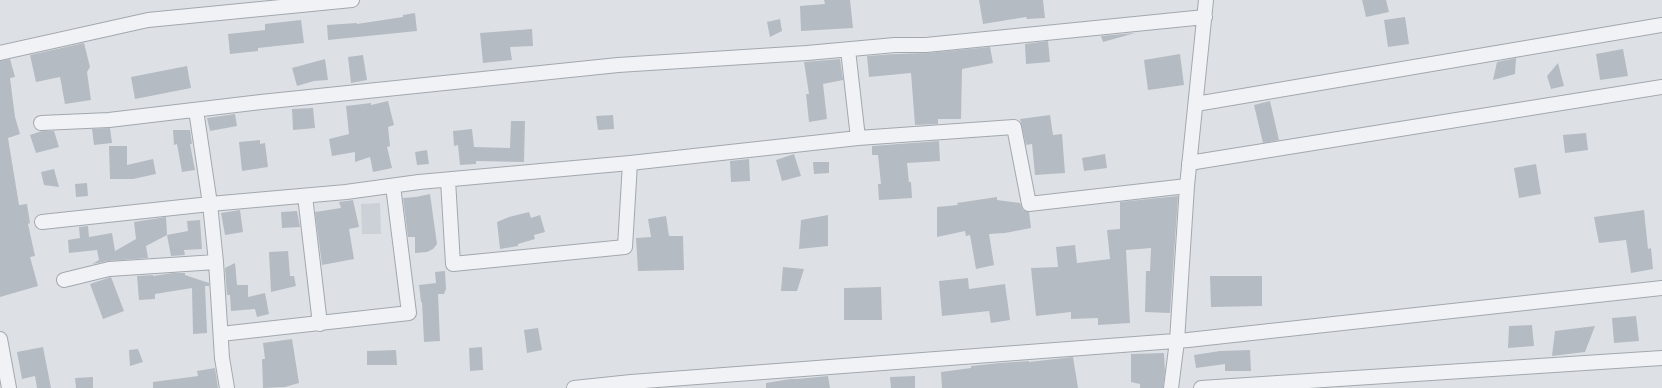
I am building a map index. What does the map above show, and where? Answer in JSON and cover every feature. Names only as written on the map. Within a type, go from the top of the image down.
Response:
[{"type":"street","points":[[0,53],[148,20],[352,0]]},
{"type":"street","points":[[1171,388],[1177,340],[1186,186],[1206,0]]},
{"type":"street","points":[[41,123],[109,120],[261,102],[618,65],[988,39],[1205,17]]},
{"type":"street","points":[[1196,104],[1662,25]]},
{"type":"street","points":[[848,50],[858,138]]},
{"type":"street","points":[[1189,164],[1662,87]]},
{"type":"street","points":[[196,110],[210,204],[227,388]]},
{"type":"street","points":[[42,222],[210,204],[305,196],[448,180],[630,163],[858,138],[1014,127],[1029,204],[1186,186]]},
{"type":"street","points":[[448,180],[453,264],[625,247],[630,163]]},
{"type":"street","points":[[221,334],[409,313],[392,186]]},
{"type":"street","points":[[305,196],[320,324]]},
{"type":"street","points":[[64,280],[109,269],[216,262]]},
{"type":"street","points":[[574,388],[620,386],[1177,340],[1662,288]]},
{"type":"street","points":[[0,339],[9,388]]},
{"type":"street","points":[[1201,388],[1662,358]]},
{"type":"shaded area","points":[[380,203],[381,234],[362,234],[361,204]]},
{"type":"building","points":[[824,0],[850,0],[853,28],[801,31],[800,6],[825,4]]},
{"type":"building","points":[[979,0],[1043,0],[1045,18],[1027,19],[1026,17],[983,24]]},
{"type":"building","points":[[1362,0],[1386,0],[1389,12],[1366,17]]},
{"type":"building","points":[[415,13],[417,31],[328,40],[327,25],[357,24],[403,17],[403,15]]},
{"type":"building","points":[[1405,17],[1409,44],[1388,47],[1384,20]]},
{"type":"building","points":[[780,19],[782,31],[770,37],[767,22]]},
{"type":"building","points":[[301,20],[304,43],[258,48],[258,51],[230,54],[228,34],[265,30],[265,24]]},
{"type":"building","points":[[532,29],[533,46],[510,47],[512,60],[483,63],[480,33]]},
{"type":"building","points":[[1135,33],[1103,42],[1101,36]]},
{"type":"building","points":[[1048,41],[1050,62],[1026,64],[1025,44]]},
{"type":"building","points":[[84,43],[90,67],[87,72],[91,100],[65,104],[60,77],[36,82],[30,55]]},
{"type":"building","points":[[990,47],[993,63],[962,69],[961,119],[938,119],[938,124],[915,125],[911,73],[869,77],[867,56],[927,53]]},
{"type":"building","points":[[1623,49],[1628,76],[1600,80],[1596,54]]},
{"type":"building","points":[[1180,54],[1184,85],[1148,90],[1144,60]]},
{"type":"building","points":[[363,55],[367,80],[351,83],[348,57]]},
{"type":"building","points":[[1516,58],[1515,74],[1493,80],[1497,62]]},
{"type":"building","points":[[10,59],[15,77],[10,78],[15,117],[20,134],[8,138],[19,205],[27,204],[30,223],[28,224],[35,256],[30,257],[38,286],[0,297],[0,61]]},
{"type":"building","points":[[325,59],[328,80],[314,81],[297,86],[292,68]]},
{"type":"building","points":[[840,59],[843,80],[823,84],[827,119],[809,122],[806,94],[809,94],[804,62]]},
{"type":"building","points":[[1558,63],[1564,86],[1551,89],[1547,76]]},
{"type":"building","points":[[187,66],[191,88],[135,99],[131,77]]},
{"type":"building","points":[[388,101],[394,125],[388,127],[390,146],[387,147],[392,168],[373,172],[370,157],[355,162],[355,152],[332,156],[329,139],[349,134],[346,106],[371,103],[371,105]]},
{"type":"building","points":[[1270,101],[1279,140],[1263,143],[1254,105]]},
{"type":"building","points":[[313,108],[315,128],[293,130],[292,109]]},
{"type":"building","points":[[235,114],[237,126],[210,131],[207,118]]},
{"type":"building","points":[[613,115],[614,129],[598,130],[596,116]]},
{"type":"building","points":[[1050,115],[1053,135],[1062,134],[1065,173],[1035,175],[1032,144],[1026,145],[1020,119]]},
{"type":"building","points":[[511,121],[525,121],[524,162],[476,161],[476,164],[460,165],[458,145],[454,146],[453,131],[472,129],[474,147],[510,148]]},
{"type":"building","points":[[110,128],[112,143],[94,145],[92,129]]},
{"type":"building","points":[[173,130],[190,130],[192,144],[190,144],[195,170],[182,172],[177,144],[174,145]]},
{"type":"building","points":[[42,131],[54,131],[59,147],[36,153],[30,135]]},
{"type":"building","points":[[1586,133],[1588,150],[1565,153],[1563,135]]},
{"type":"building","points":[[260,140],[260,144],[265,143],[268,167],[242,171],[239,142]]},
{"type":"building","points":[[939,141],[940,161],[907,163],[909,182],[911,182],[912,198],[879,200],[878,184],[881,184],[878,155],[872,155],[872,146]]},
{"type":"building","points":[[109,146],[127,146],[127,165],[153,159],[156,174],[133,179],[110,179]]},
{"type":"building","points":[[427,150],[429,164],[417,165],[415,152]]},
{"type":"building","points":[[794,154],[801,176],[782,181],[776,160]]},
{"type":"building","points":[[1105,154],[1107,168],[1084,171],[1082,158]]},
{"type":"building","points":[[749,159],[750,181],[731,182],[730,161]]},
{"type":"building","points":[[813,162],[829,162],[829,173],[814,174]]},
{"type":"building","points":[[1536,164],[1541,194],[1519,198],[1514,168]]},
{"type":"building","points":[[54,169],[59,187],[44,185],[41,172]]},
{"type":"building","points":[[87,183],[88,196],[76,197],[75,184]]},
{"type":"building","points":[[430,194],[437,244],[433,249],[427,252],[415,253],[415,237],[408,237],[403,198]]},
{"type":"building","points":[[1178,196],[1170,313],[1145,312],[1146,271],[1150,271],[1151,248],[1126,250],[1130,323],[1098,325],[1098,318],[1071,319],[1071,312],[1036,316],[1031,268],[1058,267],[1056,247],[1075,245],[1077,263],[1110,259],[1107,230],[1120,229],[1120,202]]},
{"type":"building","points":[[997,197],[997,200],[1020,203],[1023,210],[1029,212],[1031,228],[1005,233],[989,234],[994,265],[976,269],[970,235],[966,236],[965,231],[937,237],[937,207],[958,205],[957,203]]},
{"type":"building","points":[[353,200],[359,227],[349,229],[354,259],[322,265],[315,212],[341,208],[339,202]]},
{"type":"building","points":[[240,210],[243,232],[225,235],[221,213]]},
{"type":"building","points":[[1644,210],[1648,249],[1651,248],[1653,269],[1631,273],[1626,240],[1599,243],[1594,217]]},
{"type":"building","points":[[297,211],[300,227],[282,228],[281,212]]},
{"type":"building","points":[[529,212],[531,218],[540,215],[545,232],[534,235],[535,239],[518,244],[518,246],[500,249],[497,222]]},
{"type":"building","points":[[828,215],[828,246],[799,249],[801,220]]},
{"type":"building","points":[[666,216],[669,236],[683,236],[684,270],[638,271],[636,238],[651,237],[648,219]]},
{"type":"building","points":[[166,217],[167,235],[146,246],[148,258],[108,261],[92,264],[99,260],[97,250],[69,253],[68,240],[80,238],[79,227],[88,226],[89,237],[112,233],[115,251],[136,239],[134,222]]},
{"type":"building","points":[[200,220],[202,249],[184,250],[185,255],[171,256],[167,235],[188,231],[187,221]]},
{"type":"building","points":[[288,251],[290,276],[294,276],[296,286],[271,292],[269,252]]},
{"type":"building","points":[[235,263],[237,285],[248,285],[248,297],[265,293],[269,314],[257,317],[255,309],[231,311],[230,295],[227,295],[225,268]]},
{"type":"building","points":[[783,267],[804,269],[797,291],[781,291]]},
{"type":"building","points":[[445,271],[446,289],[444,294],[438,294],[440,341],[424,342],[422,302],[419,285],[436,283],[435,272]]},
{"type":"building","points":[[185,273],[185,275],[209,283],[209,286],[205,286],[207,333],[193,334],[192,288],[155,294],[155,299],[139,300],[137,276],[153,276]]},
{"type":"building","points":[[1210,276],[1262,276],[1262,306],[1211,307]]},
{"type":"building","points":[[111,277],[124,311],[103,319],[90,284]]},
{"type":"building","points":[[968,278],[969,289],[1005,284],[1010,320],[991,323],[989,311],[942,316],[939,281]]},
{"type":"building","points":[[881,287],[882,320],[844,320],[844,288]]},
{"type":"building","points":[[1636,316],[1639,341],[1614,343],[1612,318]]},
{"type":"building","points":[[1532,325],[1534,346],[1508,348],[1509,326]]},
{"type":"building","points":[[1595,326],[1585,352],[1552,356],[1555,331]]},
{"type":"building","points":[[538,328],[542,350],[527,353],[524,330]]},
{"type":"building","points":[[292,339],[299,383],[285,387],[263,388],[262,359],[265,359],[263,343]]},
{"type":"building","points":[[43,347],[51,388],[37,388],[35,376],[22,379],[17,352]]},
{"type":"building","points":[[482,347],[483,370],[470,371],[469,348]]},
{"type":"building","points":[[138,349],[143,362],[130,366],[129,350]]},
{"type":"building","points":[[396,350],[397,365],[367,365],[367,351]]},
{"type":"building","points":[[1250,350],[1251,371],[1225,371],[1225,364],[1196,368],[1194,355],[1220,351]]},
{"type":"building","points":[[1164,353],[1165,371],[1163,388],[1140,388],[1140,384],[1131,382],[1131,354]]},
{"type":"building","points":[[1073,357],[1078,388],[942,388],[941,372],[971,368],[971,366]]},
{"type":"building","points":[[215,368],[218,388],[153,388],[153,382],[198,376],[197,371]]},
{"type":"building","points":[[828,376],[830,388],[766,388],[766,383],[790,379]]},
{"type":"building","points":[[915,376],[915,388],[891,388],[890,377]]},
{"type":"building","points":[[93,377],[93,388],[76,388],[75,378]]}]
